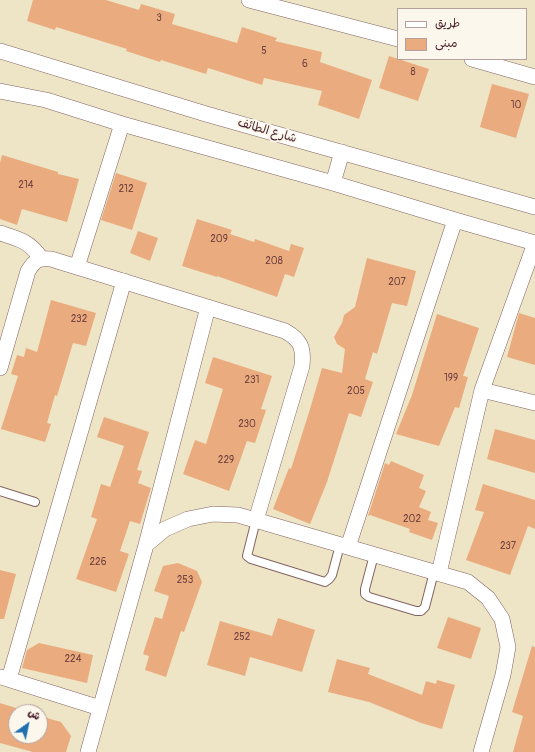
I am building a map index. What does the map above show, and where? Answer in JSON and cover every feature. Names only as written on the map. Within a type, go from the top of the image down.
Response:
[{"type":"street","points":[[249,0],[397,39]]},
{"type":"street","name":"شارع الطائف","points":[[0,51],[206,114],[535,207]]},
{"type":"street","points":[[476,60],[535,77]]},
{"type":"street","points":[[0,91],[46,100],[122,124],[333,183],[535,243],[482,390],[436,573]]},
{"type":"street","points":[[77,267],[122,124]]},
{"type":"street","points":[[333,183],[342,152]]},
{"type":"street","points":[[344,546],[455,220]]},
{"type":"street","points":[[0,234],[24,241],[41,258]]},
{"type":"street","points":[[0,368],[28,271],[33,263],[41,258],[51,259],[124,281],[285,331],[294,336],[300,345],[303,355],[302,366],[256,520]]},
{"type":"street","points":[[100,708],[5,678],[124,281]]},
{"type":"street","points":[[88,752],[146,545],[208,307]]},
{"type":"street","points":[[482,390],[535,403]]},
{"type":"street","points":[[146,545],[165,529],[188,519],[213,514],[238,515],[468,582],[488,598],[502,619],[508,647],[503,674],[481,752]]},
{"type":"lane","points":[[0,491],[35,502]]},
{"type":"lane","points":[[256,520],[247,556],[325,582],[330,579],[344,546]]},
{"type":"lane","points":[[374,555],[365,594],[369,597],[416,611],[421,611],[424,607],[436,573]]},
{"type":"building","points":[[33,0],[106,0],[139,10],[141,4],[175,14],[172,24],[237,43],[242,27],[277,38],[275,41],[322,52],[320,62],[372,80],[359,119],[318,105],[322,91],[264,78],[262,85],[208,68],[206,74],[161,60],[160,62],[126,51],[127,49],[56,27],[55,30],[27,21]]},
{"type":"building","points":[[389,56],[397,59],[397,60],[429,69],[418,101],[379,88]]},
{"type":"building","points":[[492,84],[529,94],[516,138],[480,127]]},
{"type":"building","points":[[2,155],[58,172],[58,174],[79,179],[67,222],[22,209],[17,225],[0,219],[0,163]]},
{"type":"building","points":[[116,173],[147,183],[132,230],[101,220]]},
{"type":"building","points":[[197,219],[232,230],[230,234],[254,242],[255,239],[289,251],[291,244],[304,248],[294,277],[285,274],[277,297],[217,276],[182,266]]},
{"type":"building","points":[[138,231],[158,238],[150,261],[130,253]]},
{"type":"building","points":[[367,258],[416,271],[407,306],[392,303],[377,354],[373,352],[365,379],[373,382],[361,417],[349,413],[327,482],[310,524],[273,509],[289,468],[291,469],[322,368],[342,373],[345,349],[337,344],[334,337],[342,323],[344,315],[355,307]]},
{"type":"building","points":[[51,300],[96,313],[86,346],[73,343],[47,423],[51,424],[45,442],[1,429],[18,376],[11,374],[17,355],[24,357],[26,348],[37,352]]},
{"type":"building","points":[[519,313],[535,318],[535,365],[507,357]]},
{"type":"building","points":[[437,314],[479,328],[463,376],[468,377],[459,408],[455,407],[439,446],[396,434],[412,395]]},
{"type":"building","points":[[213,357],[272,376],[261,409],[266,410],[255,443],[247,441],[229,491],[183,474],[195,440],[206,444],[223,389],[205,383]]},
{"type":"building","points":[[104,417],[149,432],[137,470],[142,471],[138,483],[151,488],[140,524],[130,521],[120,551],[129,554],[116,592],[76,579],[97,519],[91,517],[101,484],[110,487],[124,446],[97,437]]},
{"type":"building","points":[[495,429],[535,440],[535,473],[487,459]]},
{"type":"building","points":[[391,461],[424,475],[419,488],[426,491],[419,507],[431,512],[428,520],[438,523],[432,540],[409,532],[410,529],[370,515],[368,516],[385,463],[389,465]]},
{"type":"building","points":[[483,484],[535,500],[535,529],[528,526],[510,575],[466,560],[484,512],[475,510]]},
{"type":"building","points":[[178,563],[197,571],[202,582],[184,632],[181,631],[166,677],[145,670],[149,656],[143,654],[155,617],[162,619],[169,596],[154,591],[163,566]]},
{"type":"building","points":[[0,570],[16,574],[4,619],[0,619]]},
{"type":"building","points":[[448,617],[481,628],[471,659],[437,648]]},
{"type":"building","points":[[278,618],[315,630],[302,672],[250,657],[245,676],[207,665],[220,621],[272,636]]},
{"type":"building","points":[[39,643],[93,655],[87,683],[22,668],[27,650]]},
{"type":"building","points":[[532,646],[535,647],[535,752],[513,752],[523,716],[512,712]]},
{"type":"building","points":[[337,659],[370,668],[368,674],[422,695],[426,681],[436,684],[437,680],[455,685],[442,729],[421,723],[369,702],[328,692]]},
{"type":"building","points":[[0,703],[8,706],[8,744],[48,744],[48,718],[61,722],[71,736],[66,752],[33,752],[0,743]]}]
